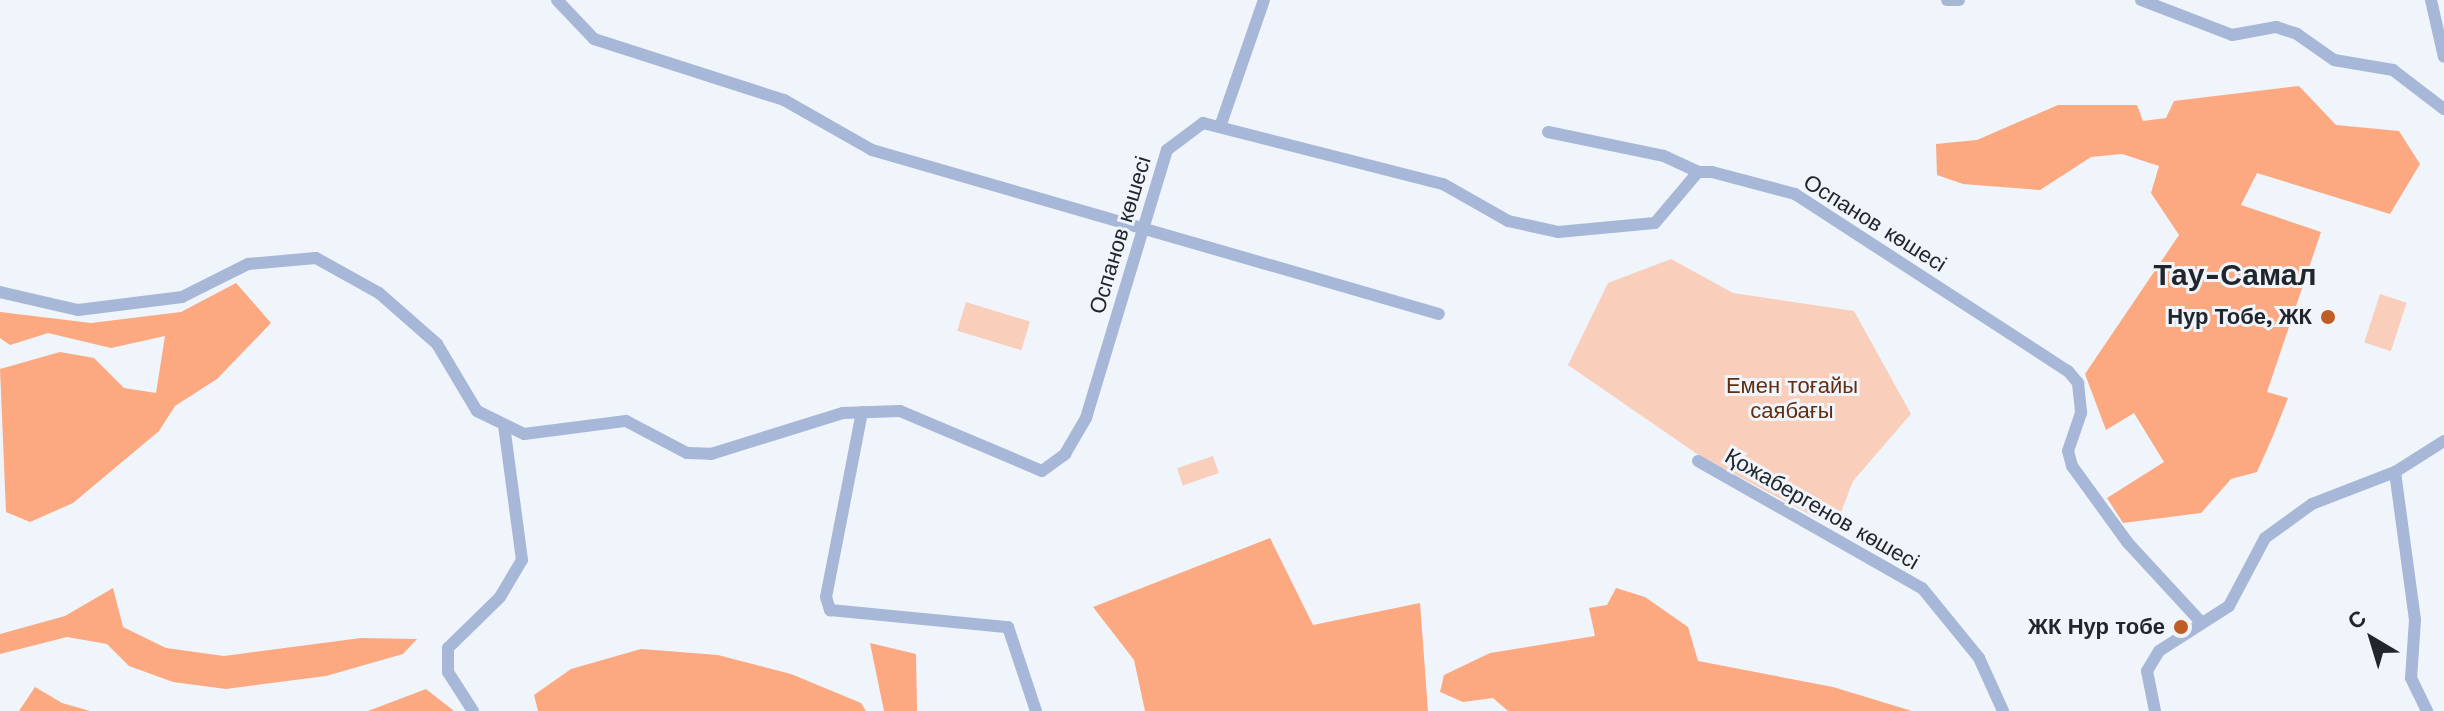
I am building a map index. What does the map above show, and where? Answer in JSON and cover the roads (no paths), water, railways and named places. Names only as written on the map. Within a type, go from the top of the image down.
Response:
[{"type":"street","points":[[557,0],[608,45],[784,100],[872,150],[954,168],[1140,232],[1439,314]]},
{"type":"street","points":[[1221,124],[1264,0]]},
{"type":"street","points":[[1947,0],[1959,0]]},
{"type":"street","points":[[2141,0],[2232,35],[2276,27],[2297,34],[2334,60],[2393,70],[2444,109]]},
{"type":"street","points":[[2431,0],[2444,57]]},
{"type":"street","name":"Оспанов көшесі","points":[[0,292],[78,310],[182,297],[248,264],[316,258],[359,277],[437,344],[461,391],[504,425],[524,434],[626,421],[687,453],[711,454],[794,425],[862,412],[925,417],[1042,471],[1065,454],[1086,418],[1140,232],[1176,137],[1203,123],[1221,124],[1443,184],[1508,221],[1558,232],[1655,223],[1698,172],[1795,194],[2068,371],[2078,383],[2081,413],[2068,451],[2072,466],[2128,543],[2201,622]]},
{"type":"street","points":[[1548,132],[1664,156],[1698,172]]},
{"type":"street","points":[[862,412],[826,597],[830,610],[1008,627],[1036,711]]},
{"type":"street","points":[[473,711],[448,672],[448,648],[500,597],[522,560],[504,425]]},
{"type":"street","points":[[2155,711],[2147,671],[2159,651],[2229,606],[2265,538],[2287,520],[2395,472],[2444,441]]},
{"type":"street","name":"Қожабергенов көшесі","points":[[1698,461],[1922,588],[1979,658],[2003,711]]},
{"type":"street","points":[[2395,472],[2415,620],[2411,678],[2427,711]]},
{"type":"place","name":"Нур Тобе, ЖК","points":[[2328,317]]},
{"type":"place","name":"ЖК Нур тобе","points":[[2181,627]]},
{"type":"district","name":"Тау-Самал","points":[[2235,275]]},
{"type":"park label","name":"Емен тоғайы саябағы","points":[[1792,398]]}]
